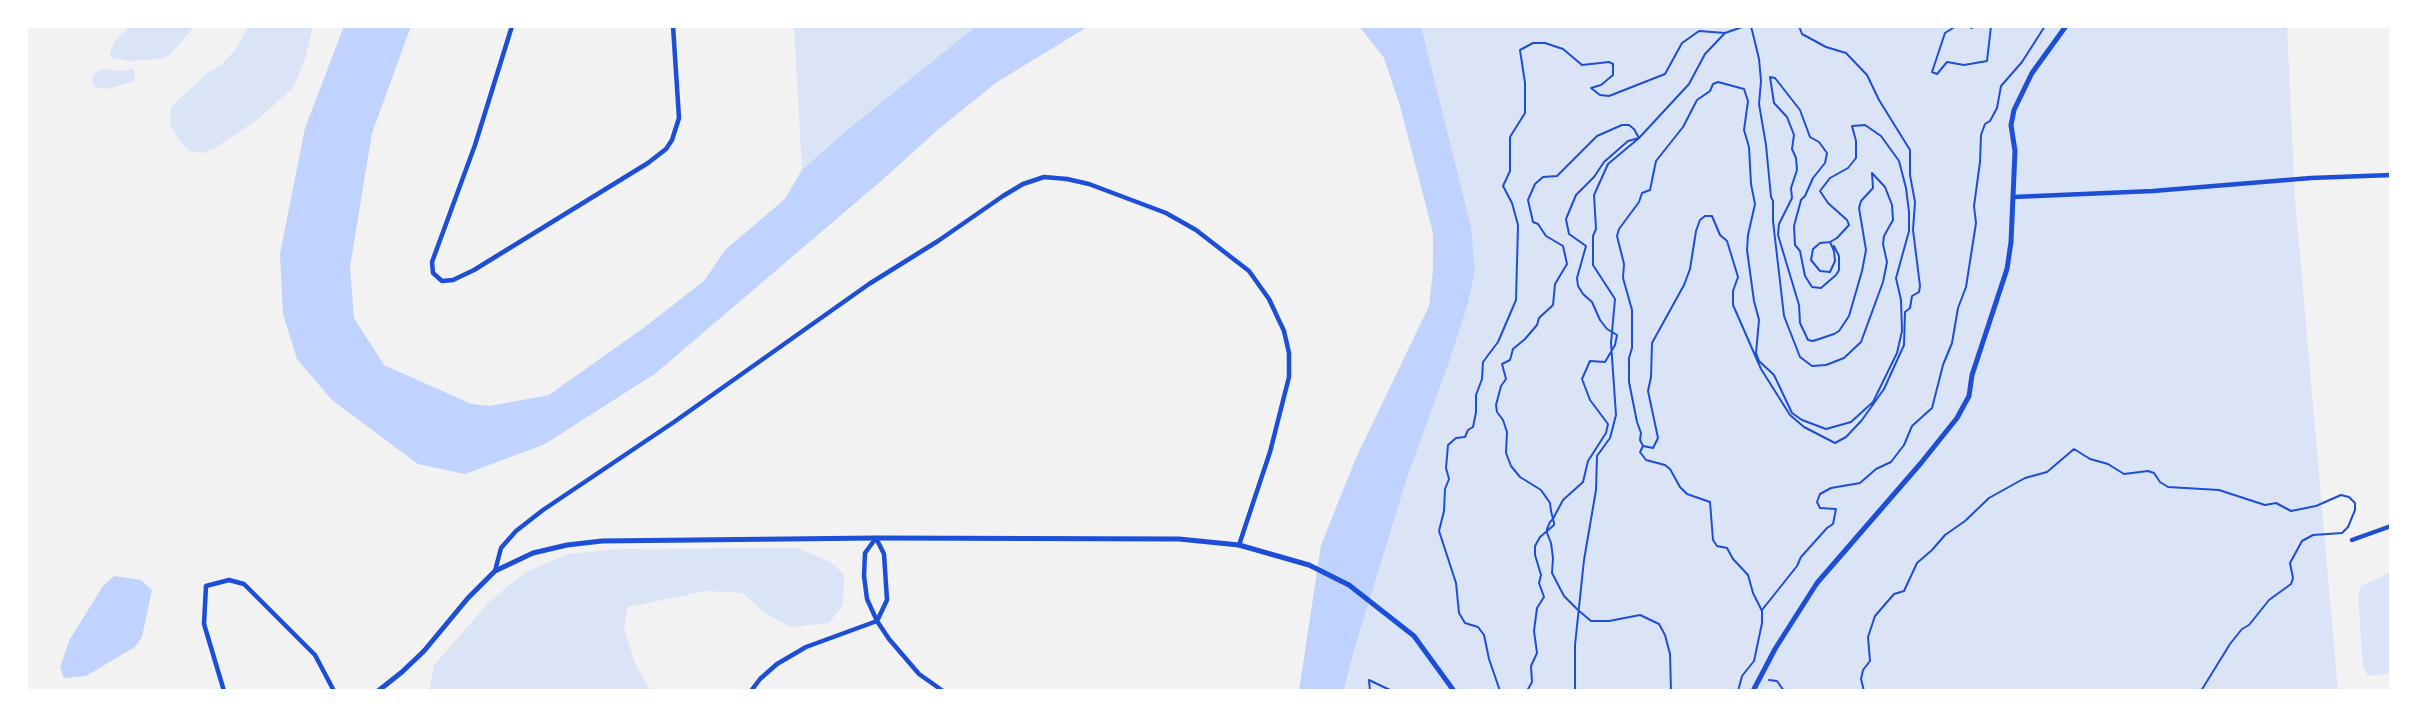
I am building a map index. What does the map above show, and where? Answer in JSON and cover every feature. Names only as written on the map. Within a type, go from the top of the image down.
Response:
[{"type":"street","points":[[512,26],[475,145],[432,262],[433,273],[442,281],[453,280],[474,270],[648,163],[666,149],[673,140],[678,118],[673,26]]},
{"type":"street","points":[[1753,691],[1775,649],[1817,583],[1921,463],[1956,418],[1969,396],[1972,374],[2007,269],[2013,197],[2015,151],[2011,125],[2014,110],[2032,73],[2066,26]]},
{"type":"street","points":[[2013,197],[2153,191],[2391,175]]},
{"type":"street","points":[[495,571],[500,548],[516,531],[543,510],[674,422],[869,284],[1006,194],[1023,184],[1044,177],[1088,184],[1166,213],[1196,230],[1248,271],[1269,299],[1284,331],[1289,353],[1289,377],[1270,451],[1240,545]]},
{"type":"street","points":[[2351,540],[2391,526]]},
{"type":"street","points":[[876,538],[865,553],[864,576],[867,598],[877,621],[919,674],[943,691]]},
{"type":"street","points":[[751,691],[777,664],[806,647],[877,621],[887,600],[884,554],[876,538]]},
{"type":"street","points":[[378,691],[424,651],[468,598],[495,571],[533,553],[567,544],[601,541],[876,538],[1179,539],[1240,545],[1309,565],[1349,585],[1397,622],[1427,652],[1454,691]]},
{"type":"street","points":[[224,691],[204,624],[206,586],[229,580],[244,584],[315,655],[334,691]]},
{"type":"path","points":[[1500,691],[1484,635],[1478,627],[1465,623],[1459,613],[1456,583],[1439,531],[1449,479],[1446,468],[1448,445],[1456,438],[1465,437],[1473,427],[1483,362],[1498,342],[1516,300],[1518,225],[1512,203],[1503,187],[1510,171],[1510,138],[1525,113],[1525,83],[1520,50],[1533,43],[1545,43],[1563,48],[1582,65],[1609,62],[1613,64],[1613,75],[1601,85],[1591,88],[1609,96],[1665,74],[1682,43],[1699,31],[1725,33],[1745,26]]},
{"type":"path","points":[[1751,26],[1759,59],[1759,104],[1773,201],[1784,316],[1800,357],[1812,366],[1826,365],[1844,358],[1861,342],[1883,282],[1887,262],[1883,244],[1884,236],[1893,220],[1892,205],[1885,187],[1872,173],[1873,188],[1861,201],[1859,208],[1866,250],[1849,316],[1834,334],[1808,340],[1800,323],[1799,305],[1779,235],[1779,224],[1792,198],[1791,188],[1797,170],[1792,149],[1794,135],[1787,117],[1774,103],[1770,77],[1775,78],[1800,110],[1810,136],[1819,142],[1827,153],[1825,163],[1801,200],[1794,226],[1795,245],[1800,251],[1805,276],[1812,287],[1822,288],[1827,285],[1839,270],[1839,256],[1830,242]]},
{"type":"path","points":[[1643,446],[1653,447],[1658,438],[1648,391],[1652,343],[1684,285],[1690,269],[1696,231],[1700,220],[1705,216],[1712,216],[1720,235],[1727,241],[1738,277],[1733,291],[1733,305],[1754,358],[1790,415],[1804,427],[1835,443],[1846,438],[1862,421],[1884,389],[1904,345],[1905,312],[1910,308],[1912,296],[1919,292],[1920,286],[1913,230],[1915,202],[1910,175],[1910,149],[1879,100],[1867,75],[1846,53],[1802,34],[1799,26]]},
{"type":"path","points":[[1956,26],[1945,33],[1932,72],[1937,74],[1947,62],[1964,65],[1987,61],[1992,26]]},
{"type":"path","points":[[1967,26],[1973,26]]},
{"type":"path","points":[[1762,611],[1801,557],[1833,524],[1836,509],[1820,508],[1817,502],[1820,494],[1824,490],[1860,483],[1876,469],[1892,462],[1904,445],[1912,426],[1932,408],[1943,365],[1952,343],[1958,308],[1966,287],[1968,262],[1973,251],[1981,135],[1985,124],[1990,121],[1997,108],[2001,86],[2045,26]]},
{"type":"path","points":[[1575,691],[1578,610],[1596,491],[1597,456],[1610,438],[1616,415],[1612,331],[1615,299],[1593,265],[1593,236],[1597,229],[1594,195],[1608,164],[1639,138],[1689,84],[1705,54],[1725,33]]},
{"type":"path","points":[[1643,446],[1629,382],[1632,310],[1623,278],[1623,258],[1617,236],[1642,193],[1650,190],[1656,161],[1684,127],[1698,100],[1710,92],[1713,83],[1744,89],[1748,102],[1744,130],[1749,147],[1755,204],[1748,235],[1748,250],[1759,320],[1756,353],[1759,362],[1773,375],[1792,413],[1826,429],[1851,422],[1872,402],[1897,353],[1902,331],[1901,300],[1896,278],[1909,231],[1906,188],[1899,161],[1881,136],[1865,125],[1852,126],[1856,141],[1856,158],[1848,168],[1830,178],[1821,191],[1828,203],[1849,225],[1830,242],[1820,243],[1813,249],[1811,260],[1820,271],[1830,271],[1835,261],[1830,242]]},
{"type":"path","points":[[1527,691],[1532,682],[1531,666],[1537,653],[1534,631],[1537,608],[1544,597],[1539,583],[1541,575],[1535,546],[1554,525],[1550,503],[1541,490],[1520,477],[1511,466],[1506,453],[1507,432],[1496,405],[1501,386],[1506,379],[1502,364],[1510,360],[1513,349],[1525,339],[1537,325],[1539,318],[1553,305],[1555,284],[1567,264],[1563,246],[1552,240],[1533,222],[1528,200],[1535,184],[1543,177],[1557,177],[1601,133],[1629,125],[1639,138]]},
{"type":"path","points":[[1553,519],[1563,500],[1583,482],[1588,461],[1605,438],[1608,424],[1590,400],[1582,379],[1590,361],[1605,362],[1613,350],[1617,335],[1600,320],[1592,302],[1578,286],[1577,278],[1586,246],[1569,234],[1566,219],[1576,195],[1604,162],[1628,141],[1639,138]]},
{"type":"path","points":[[1643,446],[1640,452],[1646,460],[1665,465],[1687,494],[1710,502],[1713,540],[1717,546],[1727,548],[1733,559],[1744,569],[1762,611],[1755,661],[1742,676],[1738,691]]},
{"type":"path","points":[[1864,691],[1861,679],[1870,661],[1868,637],[1875,616],[1894,594],[1904,591],[1917,564],[1945,535],[1965,521],[1989,498],[2025,478],[2047,472],[2074,449],[2124,474],[2148,471],[2168,487],[2219,490],[2265,505],[2276,503],[2291,511],[2316,506],[2341,495],[2349,497],[2355,503],[2355,510],[2348,527],[2342,533],[2313,535],[2302,541],[2290,563],[2293,578],[2291,584],[2269,600],[2249,625],[2242,629],[2201,691]]},
{"type":"path","points":[[1547,531],[1553,558],[1552,573],[1564,596],[1591,621],[1609,621],[1640,615],[1659,624],[1670,654],[1671,691]]},
{"type":"path","points":[[1370,691],[1370,680],[1392,691]]},
{"type":"path","points":[[1819,691],[1827,691]]},
{"type":"shaded area","points":[[131,26],[195,26],[170,55],[160,59],[131,61],[111,58],[110,53],[115,41]]},
{"type":"shaded area","points":[[249,26],[313,26],[305,59],[293,88],[257,120],[215,148],[203,153],[189,151],[170,125],[171,107],[206,74],[221,65],[235,50]]},
{"type":"shaded area","points":[[794,26],[976,26],[847,130],[802,170]]},
{"type":"shaded area","points":[[1420,26],[2287,26],[2295,198],[2338,691],[1345,691],[1353,654],[1407,478],[1468,304],[1475,270],[1471,227]]},
{"type":"shaded area","points":[[134,69],[135,81],[107,89],[94,87],[94,74],[99,70]]},
{"type":"shaded area","points":[[796,548],[829,561],[844,574],[843,605],[829,623],[791,627],[765,613],[743,593],[706,591],[628,607],[624,627],[635,664],[651,691],[429,691],[434,665],[489,602],[524,573],[568,554],[620,549]]},
{"type":"shaded area","points":[[2391,572],[2391,673],[2368,676],[2363,666],[2358,596],[2361,586]]},
{"type":"water","points":[[344,26],[411,26],[372,133],[350,267],[354,318],[384,365],[471,404],[490,406],[549,395],[704,281],[725,250],[785,199],[802,170],[847,130],[976,26],[1089,26],[997,82],[941,127],[656,373],[545,444],[465,474],[418,464],[332,400],[297,359],[283,314],[280,254],[305,128]]},
{"type":"water","points":[[1359,26],[1421,27],[1471,227],[1475,270],[1468,304],[1407,478],[1344,691],[1299,691],[1321,545],[1356,458],[1429,306],[1433,270],[1433,233],[1400,106],[1384,58]]},
{"type":"water","points":[[114,576],[141,580],[152,590],[142,637],[135,647],[86,676],[64,678],[60,667],[70,639],[103,586]]}]
